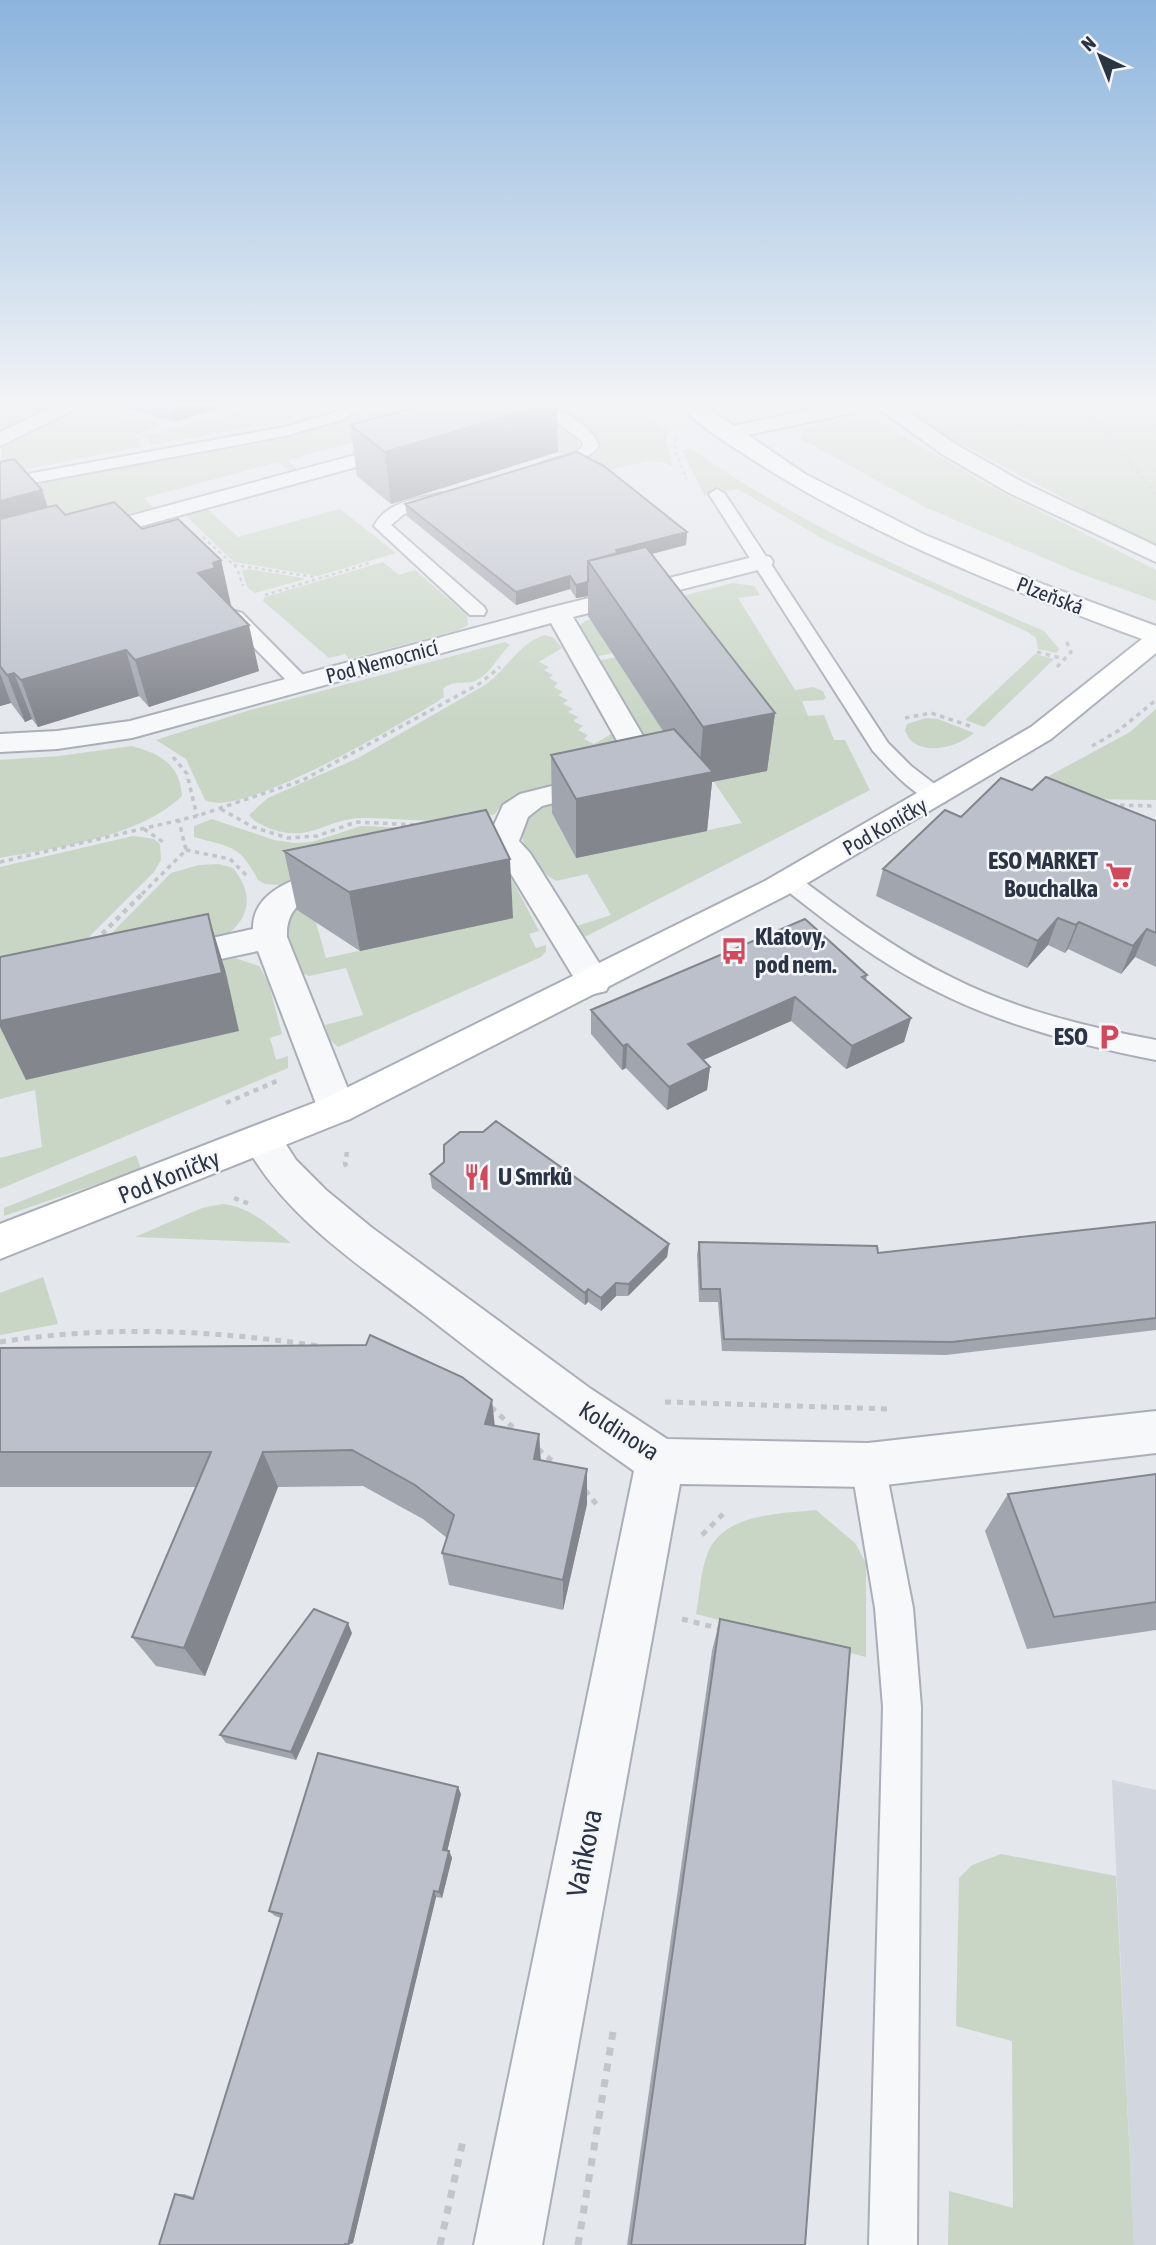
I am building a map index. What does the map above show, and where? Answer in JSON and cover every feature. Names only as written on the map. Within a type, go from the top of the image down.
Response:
[{"type":"street","points":[[0,558],[173,511]]},
{"type":"street","name":"Plzeňská","points":[[861,511],[1003,578],[1156,638]]},
{"type":"street","points":[[1065,511],[1156,555]]},
{"type":"street","name":"Pod Nemocnicí","points":[[0,743],[57,740],[132,729],[558,613],[761,562]]},
{"type":"street","points":[[502,843],[514,813],[524,803],[540,796],[634,774],[644,763],[558,613]]},
{"type":"street","name":"Pod Koníčky","points":[[0,1242],[337,1109],[594,982],[789,881],[937,797],[1041,733],[1156,638]]},
{"type":"street","points":[[423,859],[502,843]]},
{"type":"street","points":[[502,843],[514,853],[594,982]]},
{"type":"street","points":[[138,966],[274,920],[301,889],[374,869]]},
{"type":"street","points":[[274,920],[319,1063],[337,1109]]},
{"type":"street","name":"Koldinova","points":[[262,1140],[282,1171],[312,1202],[356,1239],[575,1404],[660,1461],[868,1465],[1156,1432]]},
{"type":"street","name":"Vaňkova","points":[[508,2245],[660,1461]]},
{"type":"lane","points":[[397,511],[385,518],[382,526],[477,611]]},
{"type":"lane","points":[[728,511],[880,747],[903,771],[937,797]]},
{"type":"lane","points":[[235,617],[301,684]]},
{"type":"lane","points":[[789,881],[844,922],[919,971],[963,992],[1060,1028],[1156,1050]]},
{"type":"lane","points":[[868,1465],[894,1608],[902,1707],[893,2245]]},
{"type":"path","points":[[198,532],[233,565],[249,593]]},
{"type":"path","points":[[254,598],[408,551]]},
{"type":"path","points":[[233,565],[320,578]]},
{"type":"path","points":[[1037,652],[1065,659]]},
{"type":"path","points":[[0,862],[198,816],[303,780],[479,684],[505,661]]},
{"type":"path","points":[[1082,752],[1118,731],[1156,700]]},
{"type":"path","points":[[902,720],[922,712],[941,715],[975,728]]},
{"type":"path","points":[[132,729],[141,740],[169,754],[181,765],[198,816]]},
{"type":"path","points":[[1102,805],[1156,806]]},
{"type":"path","points":[[221,809],[258,830],[293,838],[311,838],[347,824],[362,822],[440,825],[502,843]]},
{"type":"path","points":[[179,821],[186,850]]},
{"type":"path","points":[[143,828],[166,844]]},
{"type":"path","points":[[186,850],[233,859],[242,866],[274,920]]},
{"type":"path","points":[[89,947],[186,850]]},
{"type":"path","points":[[217,1107],[319,1063]]},
{"type":"path","points":[[353,1141],[347,1149],[345,1164],[353,1179]]},
{"type":"path","points":[[226,1198],[236,1198],[262,1210]]},
{"type":"path","points":[[0,1342],[86,1329],[171,1329],[230,1332],[324,1347]]},
{"type":"path","points":[[653,1401],[719,1406],[901,1409]]},
{"type":"path","points":[[486,1403],[524,1438]]},
{"type":"path","points":[[486,1411],[506,1422]]},
{"type":"path","points":[[534,1446],[562,1470]]},
{"type":"path","points":[[581,1486],[597,1505],[597,1515]]},
{"type":"path","points":[[697,1544],[702,1533],[722,1515],[731,1511]]},
{"type":"path","points":[[679,1632],[683,1606]]},
{"type":"path","points":[[681,1619],[733,1632]]},
{"type":"path","points":[[578,2245],[614,2027]]},
{"type":"path","points":[[440,2245],[467,2123]]},
{"type":"shaded area","points":[[1112,1780],[1156,1790],[1156,2245],[1134,2245]]},
{"type":"green space","points":[[3,511],[139,511],[7,547]]},
{"type":"green space","points":[[209,511],[238,537],[334,511],[342,511],[396,553],[318,576],[234,562],[186,516]]},
{"type":"green space","points":[[775,511],[790,511],[907,570],[1044,631],[1059,649],[1057,653],[1038,649],[1036,638],[1026,631],[825,540]]},
{"type":"green space","points":[[933,511],[1039,511],[1156,570],[1156,601],[1079,573]]},
{"type":"green space","points":[[1087,511],[1156,511],[1156,547]]},
{"type":"green space","points":[[383,562],[399,575],[415,570],[467,615],[468,625],[459,630],[349,659],[345,654],[329,658],[263,601],[265,597]]},
{"type":"green space","points":[[248,569],[305,579],[255,593],[247,587],[242,571]]},
{"type":"green space","points":[[733,583],[754,586],[760,595],[738,598],[795,690],[813,687],[823,691],[826,698],[823,700],[802,701],[808,716],[824,715],[834,740],[845,740],[870,790],[577,941],[574,927],[611,915],[587,874],[556,881],[532,860],[523,837],[524,826],[530,815],[557,798],[576,858],[742,823],[714,782],[767,770],[613,653],[594,657],[577,628],[585,621]]},
{"type":"green space","points":[[545,635],[554,638],[562,648],[539,662],[549,667],[544,670],[553,675],[549,678],[558,683],[554,687],[563,692],[558,695],[568,700],[563,704],[573,709],[568,712],[578,717],[573,721],[583,726],[578,730],[588,735],[584,739],[594,744],[615,732],[624,741],[595,775],[578,782],[525,792],[503,804],[494,815],[466,812],[454,820],[361,818],[308,832],[285,833],[256,822],[249,815],[268,798],[358,758],[485,685],[527,644]]},
{"type":"green space","points":[[505,642],[510,645],[481,678],[447,686],[443,689],[444,697],[437,702],[357,748],[251,796],[224,802],[205,800],[186,759],[156,740],[250,710]]},
{"type":"green space","points":[[1035,654],[1054,659],[984,727],[965,720]]},
{"type":"green space","points":[[616,657],[665,730],[644,735],[597,661]]},
{"type":"green space","points":[[1156,709],[1156,800],[1071,799],[1047,777],[1130,732]]},
{"type":"green space","points":[[926,718],[938,719],[974,733],[958,743],[927,748],[910,740],[905,731],[907,724]]},
{"type":"green space","points":[[132,746],[160,757],[173,768],[182,796],[144,822],[121,831],[71,845],[0,858],[0,760],[59,756]]},
{"type":"green space","points":[[212,819],[274,840],[294,843],[312,842],[361,826],[436,829],[280,885],[265,884],[258,880],[245,860],[233,849],[194,837],[194,826]]},
{"type":"green space","points":[[133,836],[154,839],[160,844],[161,860],[154,872],[60,966],[0,988],[0,867]]},
{"type":"green space","points":[[219,864],[233,868],[247,897],[244,915],[222,938],[91,954],[171,873],[199,865]]},
{"type":"green space","points":[[506,868],[539,931],[529,934],[536,948],[546,945],[546,951],[541,957],[338,1047],[330,1040],[325,1025],[363,1015],[346,968],[309,976],[295,970],[282,920],[296,903],[311,905],[326,958],[512,918]]},
{"type":"green space","points":[[235,958],[259,966],[268,981],[282,1034],[270,1038],[276,1060],[288,1056],[288,1068],[0,1189],[0,1158],[42,1147],[35,1090],[0,1099],[0,1018],[209,960]]},
{"type":"green space","points":[[136,1155],[141,1169],[4,1216],[4,1208]]},
{"type":"green space","points":[[222,1204],[250,1213],[291,1243],[135,1237],[202,1208]]},
{"type":"green space","points":[[43,1277],[58,1324],[0,1335],[0,1293]]},
{"type":"green space","points":[[816,1510],[855,1543],[866,1563],[866,1657],[696,1614],[707,1555],[714,1541],[725,1531],[753,1518]]},
{"type":"green space","points":[[1001,1854],[1116,1876],[1134,2245],[948,2245],[949,2191],[1013,2208],[1012,2041],[956,2026],[959,1878],[972,1865]]},
{"type":"building","points":[[33,511],[61,511],[65,515],[81,511],[123,511],[142,529],[178,519],[221,560],[213,563],[215,568],[198,573],[249,625],[135,660],[126,650],[21,680],[14,673],[7,675],[0,666],[0,519]]},
{"type":"building","points":[[414,511],[660,511],[687,532],[616,550],[618,553],[588,561],[588,582],[576,585],[570,576],[516,592]]},
{"type":"building","points":[[646,547],[775,713],[703,727],[588,561]]},
{"type":"building","points":[[674,729],[713,772],[576,799],[551,755]]},
{"type":"building","points":[[1046,777],[1156,821],[1156,933],[1147,929],[1133,946],[1079,922],[1076,925],[1058,918],[1038,941],[883,869],[945,810],[961,817],[1001,778],[1032,790]]},
{"type":"building","points":[[486,810],[510,859],[349,892],[284,851]]},
{"type":"building","points":[[208,914],[222,973],[0,1021],[0,957]]},
{"type":"building","points":[[805,919],[867,975],[862,977],[911,1018],[852,1046],[795,997],[688,1044],[710,1067],[669,1087],[627,1044],[623,1046],[591,1010]]},
{"type":"building","points":[[496,1121],[669,1244],[629,1284],[616,1283],[601,1298],[588,1289],[585,1293],[430,1174],[444,1162],[444,1145],[460,1132],[483,1132]]},
{"type":"building","points":[[1156,1222],[1156,1318],[952,1342],[724,1339],[720,1289],[701,1289],[699,1242],[877,1246],[878,1253]]},
{"type":"building","points":[[370,1335],[462,1377],[492,1400],[485,1424],[539,1434],[534,1459],[587,1469],[563,1580],[442,1553],[454,1515],[415,1485],[352,1450],[263,1452],[184,1648],[132,1637],[211,1452],[0,1452],[0,1348],[366,1345]]},
{"type":"building","points":[[1156,1474],[1156,1602],[1054,1617],[1008,1494]]},
{"type":"building","points":[[314,1609],[348,1623],[291,1752],[220,1735]]},
{"type":"building","points":[[720,1619],[850,1648],[805,2245],[631,2245]]},
{"type":"building","points":[[318,1753],[458,1787],[443,1850],[449,1851],[439,1892],[434,1891],[348,2245],[159,2245],[175,2194],[193,2199],[282,1914],[269,1911]]},
{"type":"place","name":"ESO MARKET Bouchalka","points":[[1119,875]]},
{"type":"place","name":"Klatovy, pod nem.","points":[[734,951]]},
{"type":"place","name":"ESO","points":[[1109,1037]]},
{"type":"place","name":"U Smrků","points":[[477,1177]]}]
